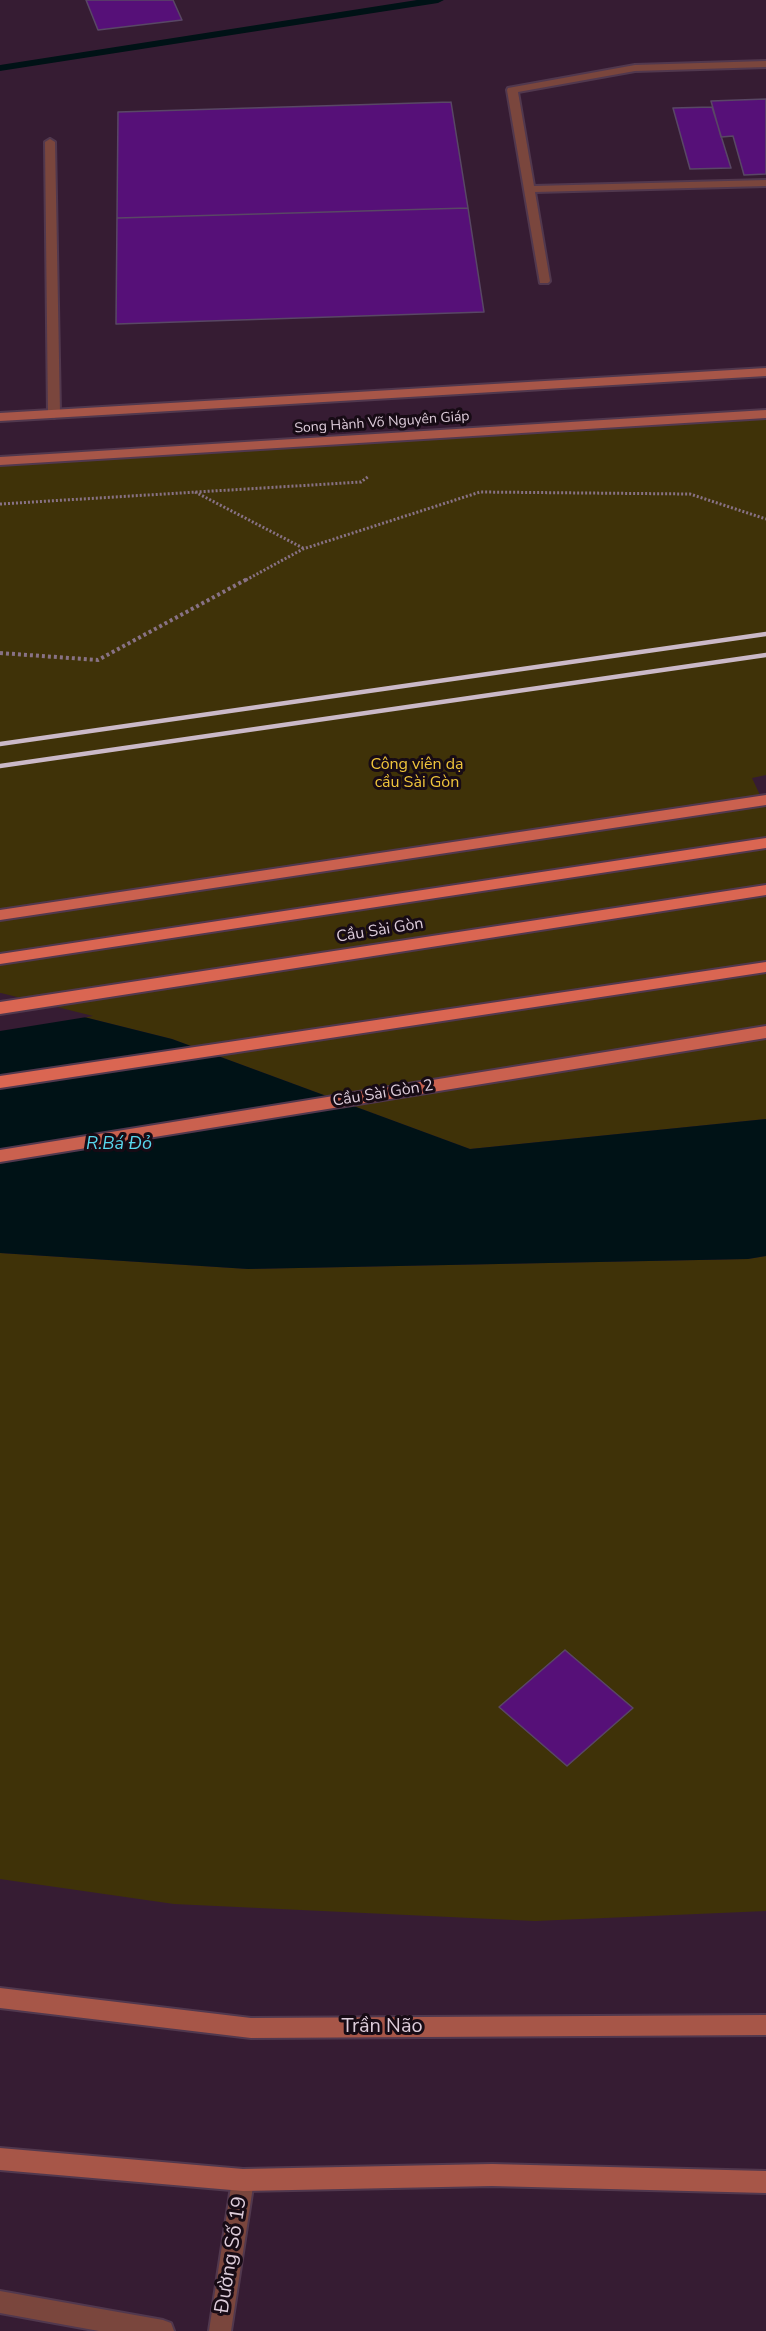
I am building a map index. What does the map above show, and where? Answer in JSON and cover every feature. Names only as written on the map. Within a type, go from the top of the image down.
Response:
[{"type":"highway","name":"Cầu Sài Gòn","points":[[0,959],[766,843]]},
{"type":"highway","name":"Cầu Sài Gòn","points":[[0,1008],[766,890]]},
{"type":"highway","points":[[0,1082],[766,966]]},
{"type":"main road","name":"Song Hành Võ Nguyên Giáp","points":[[0,417],[766,372]]},
{"type":"main road","name":"Song Hành Võ Nguyên Giáp","points":[[0,461],[766,414]]},
{"type":"main road","points":[[0,915],[766,800]]},
{"type":"main road","name":"Cầu Sài Gòn 2","points":[[0,1156],[766,1032]]},
{"type":"main road","name":"Trần Não","points":[[0,1998],[251,2028],[766,2025]]},
{"type":"main road","points":[[0,2159],[243,2180],[492,2175],[766,2182]]},
{"type":"street","points":[[544,281],[512,90],[635,68],[766,64]]},
{"type":"street","points":[[50,142],[54,414]]},
{"type":"street","points":[[529,189],[766,183]]},
{"type":"street","name":"Đường Số 19","points":[[220,2331],[243,2180]]},
{"type":"street","points":[[0,2302],[163,2331]]},
{"type":"path","points":[[0,504],[361,482],[369,475]]},
{"type":"path","points":[[194,492],[303,549]]},
{"type":"path","points":[[0,653],[98,660],[303,549],[480,492],[690,494],[766,519]]},
{"type":"green space","name":"Công viên dạ cầu Sài Gòn","points":[[766,418],[766,775],[752,778],[766,808],[766,1119],[470,1149],[172,1039],[0,996],[0,464]]},
{"type":"green space","points":[[0,1253],[248,1269],[748,1259],[766,1256],[766,1911],[535,1921],[174,1904],[0,1879]]},
{"type":"water","name":"R.Bá Đỏ","points":[[0,996],[172,1039],[470,1149],[766,1119],[766,1256],[748,1259],[248,1269],[0,1253]]},
{"type":"pier","points":[[1,993],[93,1016],[0,1031]]},
{"type":"building","points":[[86,0],[173,0],[182,20],[98,30]]},
{"type":"building","points":[[766,99],[766,174],[744,175],[733,136],[721,137],[711,101]]},
{"type":"building","points":[[451,102],[468,208],[117,218],[118,112]]},
{"type":"building","points":[[712,107],[731,168],[690,169],[673,108]]},
{"type":"building","points":[[468,208],[484,312],[116,324],[117,218]]},
{"type":"building","points":[[565,1650],[633,1708],[567,1766],[499,1707]]},
{"type":"waterway","points":[[0,68],[438,0]]},
{"type":"railway","points":[[0,744],[766,634]]},
{"type":"railway","points":[[0,766],[766,655]]}]
